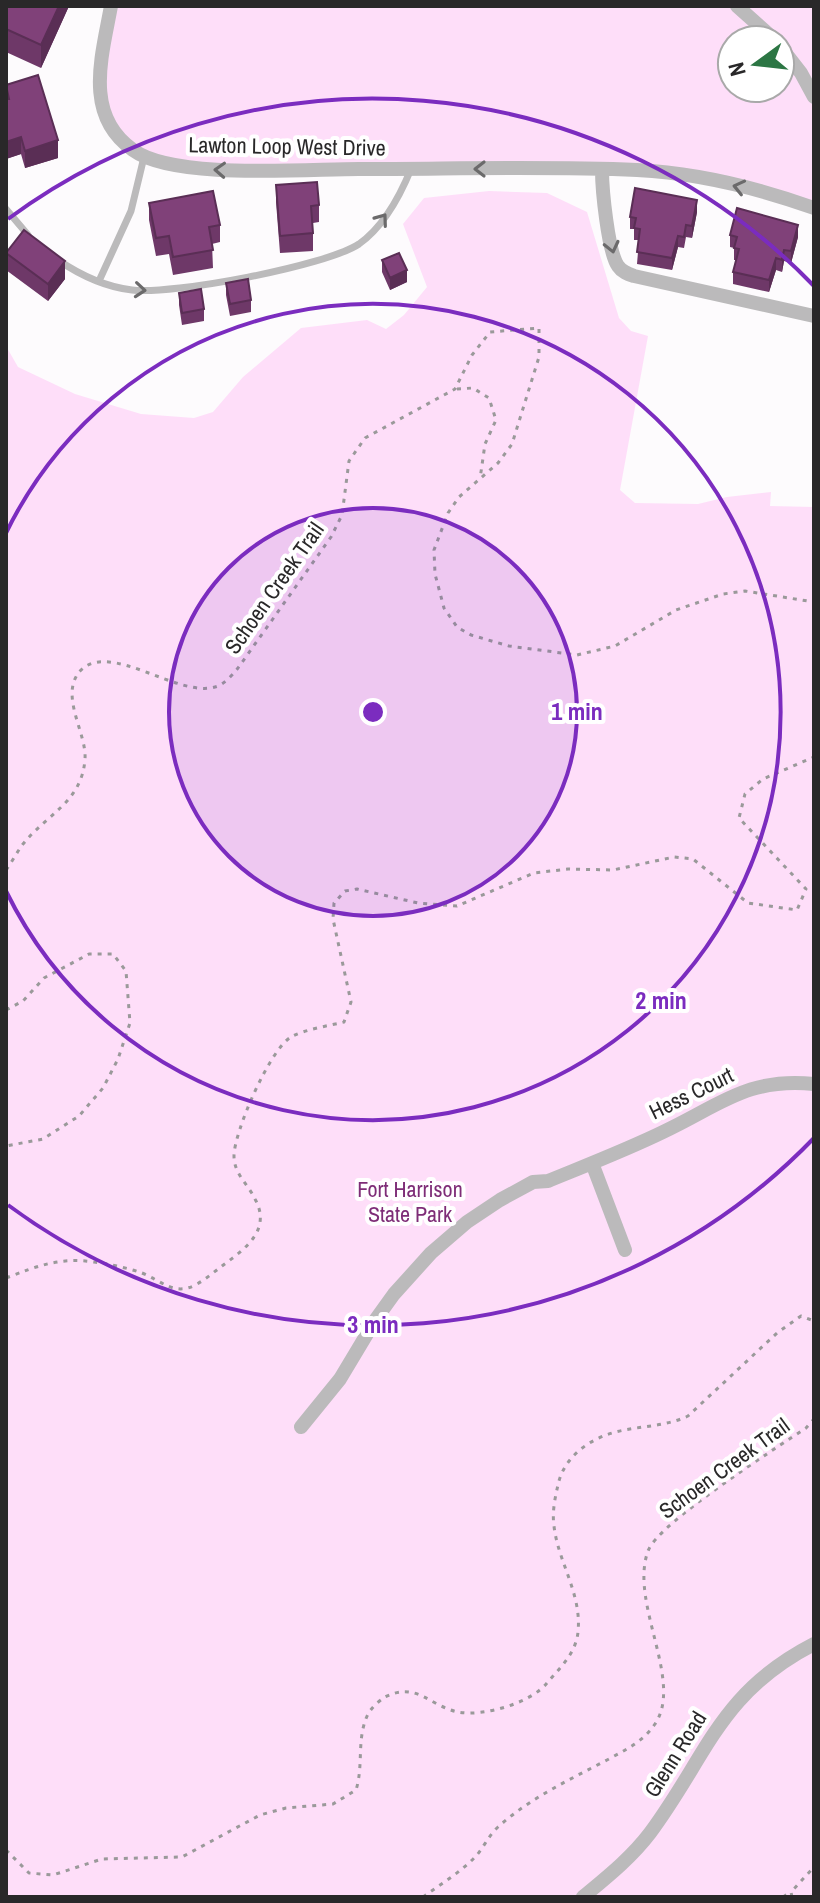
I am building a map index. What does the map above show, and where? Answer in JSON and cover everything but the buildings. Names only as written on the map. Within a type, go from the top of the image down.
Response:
[{"type":"street","name":"Lawton Loop West Drive","points":[[111,6],[99,72],[98,91],[104,115],[112,130],[132,150],[159,163],[216,170],[643,171],[691,177],[814,208]]},
{"type":"street","points":[[737,6],[757,24]]},
{"type":"street","points":[[796,67],[814,97]]},
{"type":"street","points":[[602,170],[609,234],[614,259],[621,270],[634,276],[814,316]]},
{"type":"street","name":"Hess Court","points":[[301,1427],[340,1379],[394,1294],[440,1245],[479,1213],[533,1182],[548,1181],[666,1131],[737,1093],[777,1084],[814,1084]]},
{"type":"street","points":[[592,1163],[625,1250]]},
{"type":"street","name":"Glenn Road","points":[[583,1897],[623,1863],[646,1838],[717,1725],[737,1701],[773,1669],[814,1644]]},
{"type":"lane","points":[[99,281],[131,211],[144,157]]},
{"type":"lane","points":[[49,254],[99,281],[133,290],[168,291],[332,258],[360,243],[380,224],[411,169]]},
{"type":"lane","points":[[6,209],[32,241]]},
{"type":"path","points":[[480,479],[485,444],[496,420],[489,398],[473,388],[455,389],[472,355],[490,332],[539,328],[539,357],[512,444],[498,463],[480,479],[459,497],[448,513],[434,550],[435,574],[444,608],[457,627],[471,635],[509,646],[577,655],[615,646],[676,610],[723,594],[745,591],[814,602]]},
{"type":"path","name":"Schoen Creek Trail","points":[[6,870],[23,844],[78,791],[86,757],[74,706],[73,686],[81,670],[97,662],[114,662],[189,687],[212,688],[221,685],[238,668],[331,537],[342,515],[349,461],[365,438],[455,389]]},
{"type":"path","points":[[6,1278],[53,1261],[94,1262],[142,1274],[181,1290],[198,1284],[247,1248],[262,1219],[256,1199],[238,1173],[234,1155],[245,1117],[266,1068],[279,1048],[292,1037],[344,1022],[351,1002],[333,919],[334,903],[345,891],[357,889],[418,903],[457,906],[534,873],[568,869],[613,870],[674,857],[693,859],[748,903],[797,910],[806,889],[739,818],[745,794],[763,779],[814,757]]},
{"type":"path","points":[[6,1010],[23,1001],[44,978],[89,954],[113,954],[126,971],[130,1023],[118,1059],[103,1088],[79,1116],[43,1139],[6,1146]]},
{"type":"path","points":[[6,1850],[29,1873],[53,1875],[102,1859],[182,1857],[260,1815],[286,1808],[333,1804],[356,1790],[361,1772],[360,1739],[369,1712],[381,1700],[400,1690],[417,1693],[458,1712],[468,1712],[514,1705],[542,1689],[571,1654],[578,1633],[576,1600],[554,1528],[554,1503],[560,1474],[574,1455],[596,1439],[623,1430],[670,1424],[688,1416],[777,1333],[801,1316],[814,1321]]},
{"type":"path","name":"Schoen Creek Trail","points":[[423,1897],[461,1870],[478,1854],[496,1829],[532,1799],[638,1743],[656,1723],[663,1705],[663,1683],[643,1587],[648,1551],[657,1537],[693,1507],[806,1428],[814,1419]]},
{"type":"path","points":[[783,1897],[791,1894],[814,1867]]},
{"type":"green space","points":[[111,6],[814,6],[814,208],[691,177],[178,166],[118,137],[99,72]]},
{"type":"green space","name":"Fort Harrison State Park","points":[[489,191],[547,193],[587,212],[619,318],[631,331],[648,336],[620,490],[635,503],[698,504],[771,492],[770,506],[814,507],[814,1897],[6,1897],[6,346],[18,367],[75,394],[141,414],[194,418],[213,412],[243,377],[301,328],[367,320],[386,329],[404,315],[427,287],[403,224],[424,198]]}]
